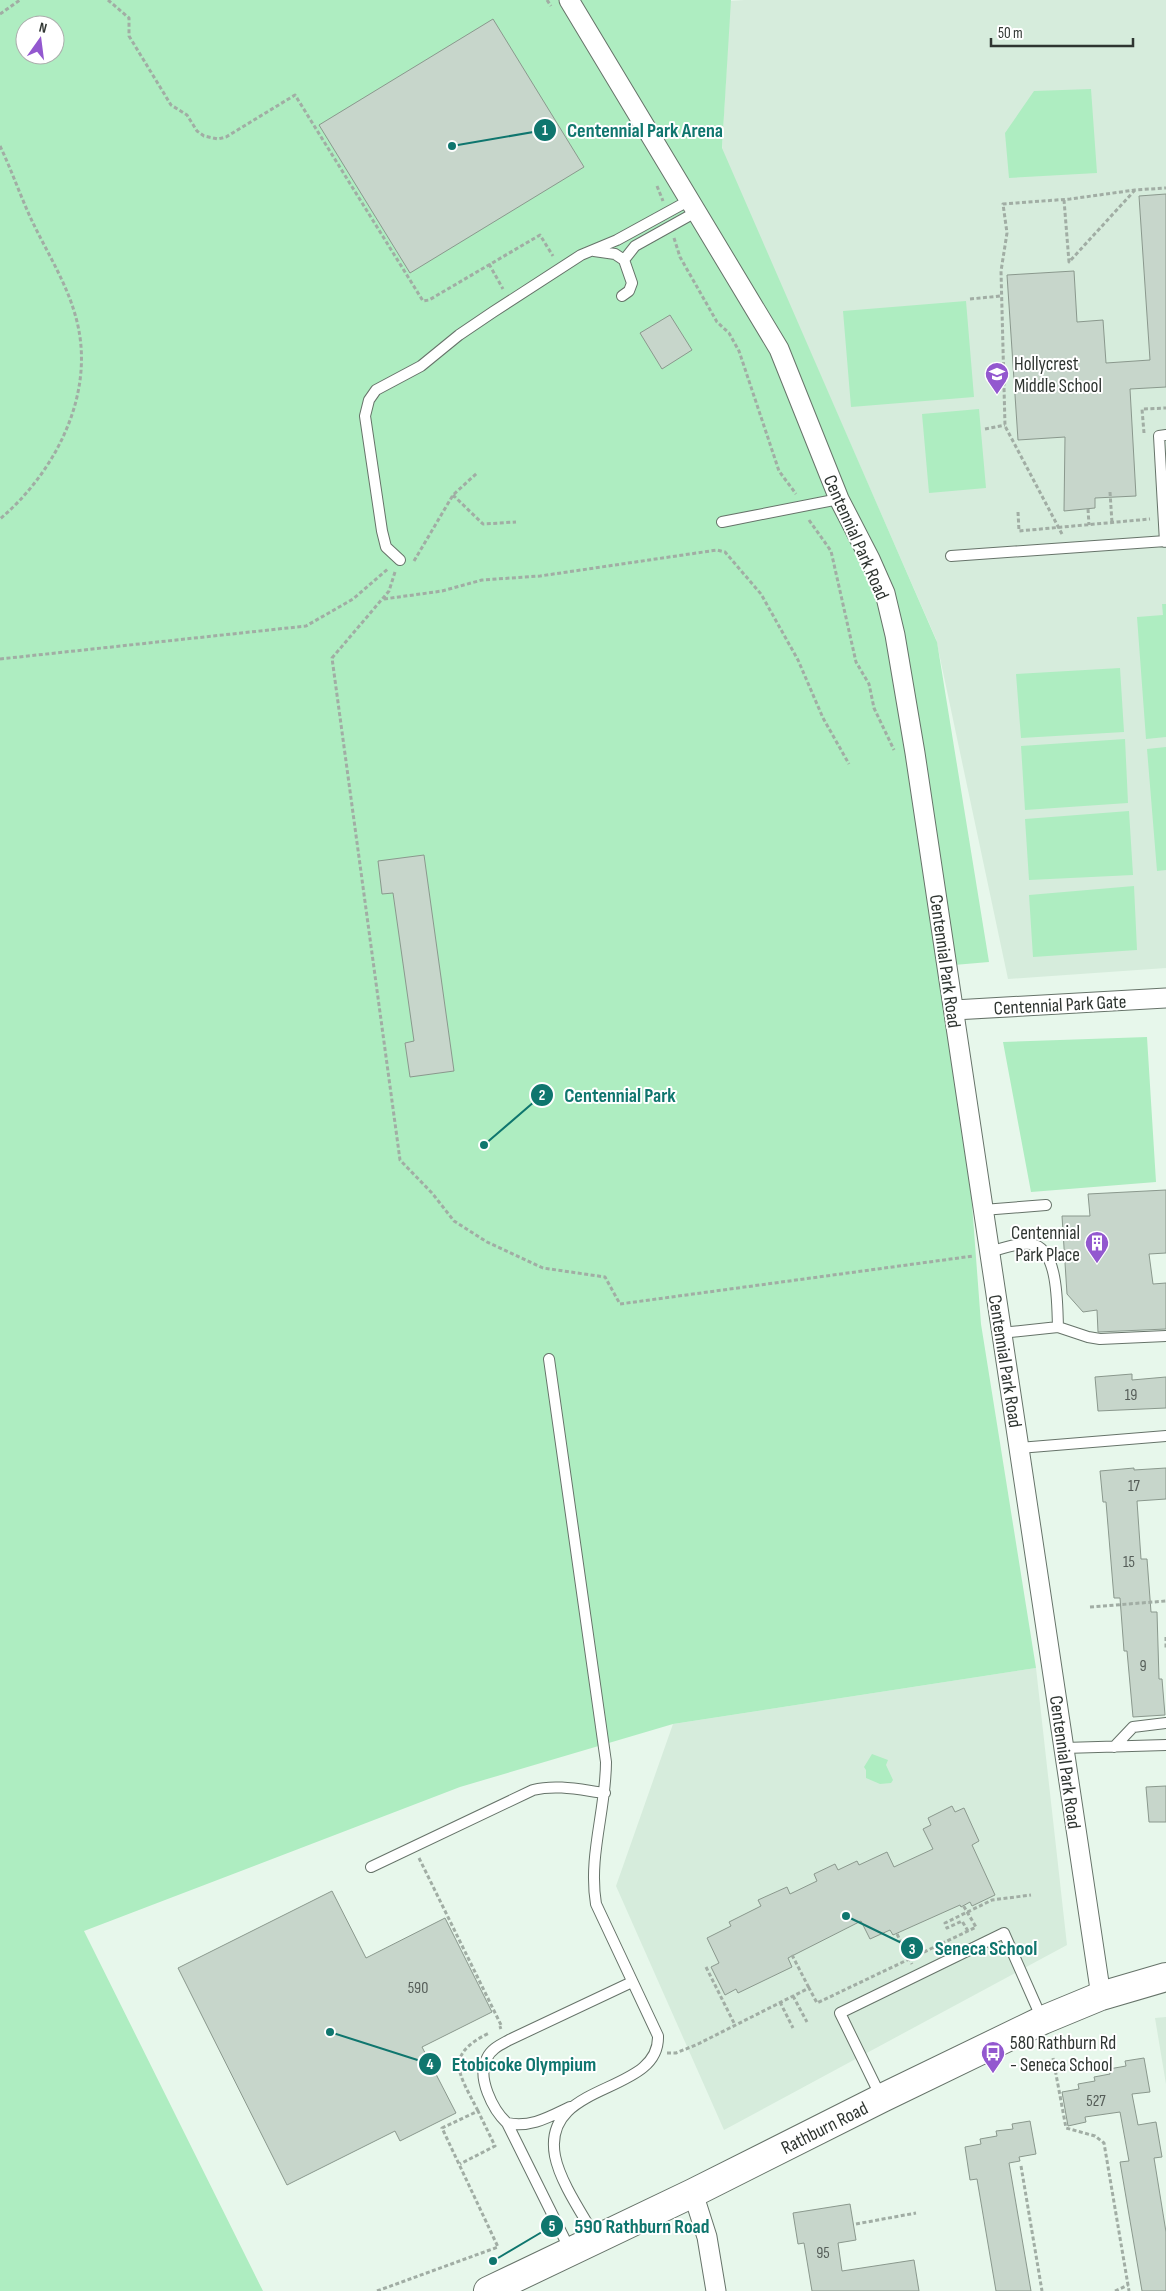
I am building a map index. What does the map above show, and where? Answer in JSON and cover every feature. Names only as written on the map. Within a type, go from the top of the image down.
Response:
[{"type":"street","name":"Centennial Park Road","points":[[569,0],[779,349],[839,499],[870,559],[885,594],[895,635],[954,1010],[983,1210],[981,1254],[1001,1333],[1102,1996]]},
{"type":"street","name":"Centennial Park Gate","points":[[954,1010],[1166,998]]},
{"type":"street","name":"Rathburn Road","points":[[488,2291],[693,2193],[1043,2020],[1102,1996],[1166,1977]]},
{"type":"street","points":[[693,2193],[706,2237],[716,2291]]},
{"type":"lane","points":[[400,560],[386,547],[382,531],[365,416],[369,400],[376,390],[421,366],[459,335],[581,255],[593,251],[666,214],[693,206]]},
{"type":"lane","points":[[624,260],[636,246],[670,226],[693,206]]},
{"type":"lane","points":[[593,251],[615,254],[624,260],[632,283],[629,291],[622,296]]},
{"type":"lane","points":[[951,556],[1166,542],[1159,436],[1166,435]]},
{"type":"lane","points":[[722,522],[839,499]]},
{"type":"lane","points":[[983,1210],[1046,1205]]},
{"type":"lane","points":[[981,1254],[1031,1244],[1040,1248],[1051,1261],[1055,1282],[1058,1327]]},
{"type":"lane","points":[[1001,1333],[1058,1327],[1088,1338],[1166,1336]]},
{"type":"lane","points":[[507,2123],[519,2126],[530,2125],[571,2106],[645,2067],[656,2053],[658,2044],[656,2029],[596,1904],[592,1883],[593,1865],[605,1793],[606,1762],[549,1359]]},
{"type":"lane","points":[[1019,1448],[1166,1436]]},
{"type":"lane","points":[[1114,1748],[1132,1727],[1166,1723]]},
{"type":"lane","points":[[1064,1748],[1166,1745]]},
{"type":"lane","points":[[371,1867],[533,1790],[546,1787],[560,1787],[605,1793]]},
{"type":"lane","points":[[882,2098],[840,2013],[917,1975],[1004,1933],[1043,2020]]},
{"type":"lane","points":[[570,2251],[507,2123],[496,2111],[485,2082],[484,2064],[488,2055],[508,2040],[632,1982]]},
{"type":"lane","points":[[571,2106],[561,2122],[555,2138],[556,2158],[574,2198],[596,2239]]},
{"type":"path","points":[[0,14],[20,0]]},
{"type":"path","points":[[108,0],[128,18],[129,36],[171,105],[187,115],[197,131],[204,136],[218,139],[226,137],[295,95],[423,302],[540,235],[560,268]]},
{"type":"path","points":[[547,0],[552,8]]},
{"type":"path","points":[[0,146],[32,221],[68,293],[76,318],[81,351],[77,396],[62,441],[38,481],[0,519]]},
{"type":"path","points":[[656,183],[666,214]]},
{"type":"path","points":[[1069,548],[1005,425],[1001,271],[1008,233],[1003,204],[1064,200],[1135,190],[1166,188]]},
{"type":"path","points":[[1064,200],[1069,262],[1135,190]]},
{"type":"path","points":[[670,226],[680,257],[717,322],[729,332],[738,351],[779,471],[802,506],[811,524],[830,551],[856,662],[869,684],[874,708],[896,756]]},
{"type":"path","points":[[489,264],[510,301]]},
{"type":"path","points":[[970,299],[1001,296]]},
{"type":"path","points":[[1144,437],[1142,409],[1166,408]]},
{"type":"path","points":[[985,429],[1005,425]]},
{"type":"path","points":[[413,563],[453,495],[477,473]]},
{"type":"path","points":[[1110,492],[1112,523]]},
{"type":"path","points":[[453,495],[483,524],[516,522]]},
{"type":"path","points":[[1088,509],[1089,525]]},
{"type":"path","points":[[1018,512],[1019,531],[1150,520],[1149,511]]},
{"type":"path","points":[[384,599],[442,591],[482,580],[540,576],[718,550],[725,552],[761,594],[798,660],[824,718],[849,764]]},
{"type":"path","points":[[0,659],[306,626],[353,599],[400,560]]},
{"type":"path","points":[[400,560],[389,591],[332,658],[400,1160],[432,1193],[454,1221],[487,1242],[544,1268],[605,1277],[620,1304],[981,1254]]},
{"type":"path","points":[[970,1247],[981,1254]]},
{"type":"path","points":[[1090,1607],[1166,1601]]},
{"type":"path","points":[[1166,1637],[1166,1648]]},
{"type":"path","points":[[413,1846],[502,2027]]},
{"type":"path","points":[[968,1931],[962,1921],[947,1928],[945,1924],[992,1900],[1031,1895]]},
{"type":"path","points":[[792,1955],[817,2003],[976,1927],[963,1905]]},
{"type":"path","points":[[897,1934],[917,1975]]},
{"type":"path","points":[[706,1967],[735,2025]]},
{"type":"path","points":[[676,2053],[698,2044],[809,1988]]},
{"type":"path","points":[[794,1996],[807,2022]]},
{"type":"path","points":[[780,2002],[793,2028]]},
{"type":"path","points":[[1053,2058],[1066,2128],[1095,2136],[1104,2143],[1129,2291]]},
{"type":"path","points":[[377,2291],[498,2247],[442,2128],[478,2111],[495,2146],[460,2164]]},
{"type":"path","points":[[1021,2166],[1042,2291]]},
{"type":"path","points":[[856,2224],[916,2213]]},
{"type":"path","points":[[1115,2291],[1128,2285]]},
{"type":"shaded area","name":"Hollycrest Middle School","points":[[1166,0],[1166,968],[1008,979],[936,639],[722,151],[730,1]]},
{"type":"shaded area","points":[[1036,1668],[1067,1945],[724,2130],[616,1886],[673,1724]]},
{"type":"shaded area","points":[[1166,2017],[1166,2084],[1155,2018]]},
{"type":"green space","points":[[0,0],[731,0],[722,148],[937,642],[989,962],[954,965],[981,1324],[1036,1668],[673,1724],[460,1787],[84,1931],[263,2291],[0,2291]]},
{"type":"green space","points":[[1091,89],[1097,173],[1009,178],[1005,133],[1034,91]]},
{"type":"green space","points":[[966,301],[974,397],[851,407],[843,311]]},
{"type":"green space","points":[[979,409],[986,488],[929,493],[922,414]]},
{"type":"green space","points":[[1162,604],[1166,604],[1166,737],[1146,739],[1137,617],[1163,615]]},
{"type":"green space","points":[[1120,668],[1124,732],[1021,738],[1016,674]]},
{"type":"green space","points":[[1125,739],[1128,803],[1025,810],[1021,746]]},
{"type":"green space","points":[[1166,747],[1166,870],[1157,871],[1147,749]]},
{"type":"green space","points":[[1129,811],[1133,875],[1029,880],[1025,819]]},
{"type":"green space","points":[[1134,886],[1137,950],[1033,957],[1029,895]]},
{"type":"green space","points":[[1147,1037],[1156,1182],[1031,1192],[1003,1042]]},
{"type":"green space","points":[[872,1754],[888,1760],[886,1765],[893,1780],[891,1783],[880,1784],[866,1778],[864,1767]]},
{"type":"building","points":[[493,19],[584,167],[410,273],[319,125]]},
{"type":"building","points":[[1166,194],[1166,387],[1130,389],[1136,496],[1095,498],[1095,508],[1064,511],[1065,437],[1018,440],[1007,275],[1074,271],[1077,322],[1103,320],[1106,363],[1150,360],[1139,196]]},
{"type":"building","points":[[670,315],[692,350],[662,369],[640,333]]},
{"type":"building","points":[[424,855],[454,1071],[410,1077],[405,1043],[414,1041],[393,893],[382,894],[378,861]]},
{"type":"building","name":"Centennial Park Place","points":[[1166,1190],[1166,1253],[1149,1254],[1153,1284],[1166,1283],[1166,1329],[1098,1332],[1097,1310],[1083,1312],[1067,1294],[1062,1216],[1090,1216],[1088,1194]]},
{"type":"building","points":[[1132,1374],[1132,1380],[1166,1377],[1166,1408],[1098,1411],[1095,1377]]},
{"type":"building","points":[[1134,1468],[1134,1470],[1166,1468],[1166,1499],[1137,1501],[1141,1559],[1147,1559],[1151,1612],[1157,1612],[1159,1679],[1162,1679],[1165,1715],[1133,1717],[1127,1651],[1124,1651],[1120,1598],[1114,1598],[1106,1502],[1103,1502],[1100,1471]]},
{"type":"building","points":[[1166,1786],[1166,1822],[1149,1822],[1146,1787]]},
{"type":"building","points":[[952,1806],[955,1812],[964,1808],[979,1841],[972,1845],[995,1895],[972,1906],[970,1902],[961,1907],[960,1905],[893,1935],[890,1930],[870,1939],[861,1921],[788,1958],[792,1967],[738,1993],[736,1989],[725,1995],[711,1967],[719,1963],[707,1938],[731,1926],[729,1922],[761,1906],[758,1900],[787,1887],[790,1894],[817,1881],[814,1874],[835,1864],[838,1870],[857,1861],[859,1865],[887,1852],[894,1867],[933,1849],[923,1829],[931,1825],[928,1818]]},
{"type":"building","points":[[332,1891],[366,1958],[445,1918],[492,2012],[422,2047],[456,2113],[400,2141],[395,2131],[287,2185],[178,1968]]},
{"type":"building","points":[[1144,2058],[1150,2092],[1132,2094],[1138,2125],[1156,2122],[1162,2157],[1154,2158],[1166,2232],[1166,2291],[1142,2291],[1120,2162],[1129,2161],[1120,2112],[1085,2117],[1086,2122],[1068,2126],[1062,2092],[1079,2089],[1078,2084],[1095,2081],[1094,2077],[1110,2074],[1109,2069],[1126,2066],[1125,2061]]},
{"type":"building","points":[[1030,2121],[1036,2154],[1019,2157],[1020,2161],[1009,2163],[1031,2291],[996,2291],[977,2179],[970,2180],[965,2147],[981,2144],[980,2139],[997,2136],[996,2131],[1013,2129],[1012,2124]]},
{"type":"building","points":[[850,2204],[856,2240],[838,2243],[842,2271],[914,2260],[919,2291],[812,2291],[804,2243],[798,2244],[793,2213]]},
{"type":"place","name":"Centennial Park Arena","points":[[452,146]]},
{"type":"place","name":"Hollycrest Middle School","points":[[997,395]]},
{"type":"place","name":"Centennial Park","points":[[484,1145]]},
{"type":"place","name":"Centennial Park Place","points":[[1097,1264]]},
{"type":"place","name":"Seneca School","points":[[846,1916]]},
{"type":"place","name":"Etobicoke Olympium","points":[[330,2032]]},
{"type":"place","name":"580 Rathburn Rd - Seneca School","points":[[993,2074]]},
{"type":"place","name":"590 Rathburn Road","points":[[493,2261]]}]
